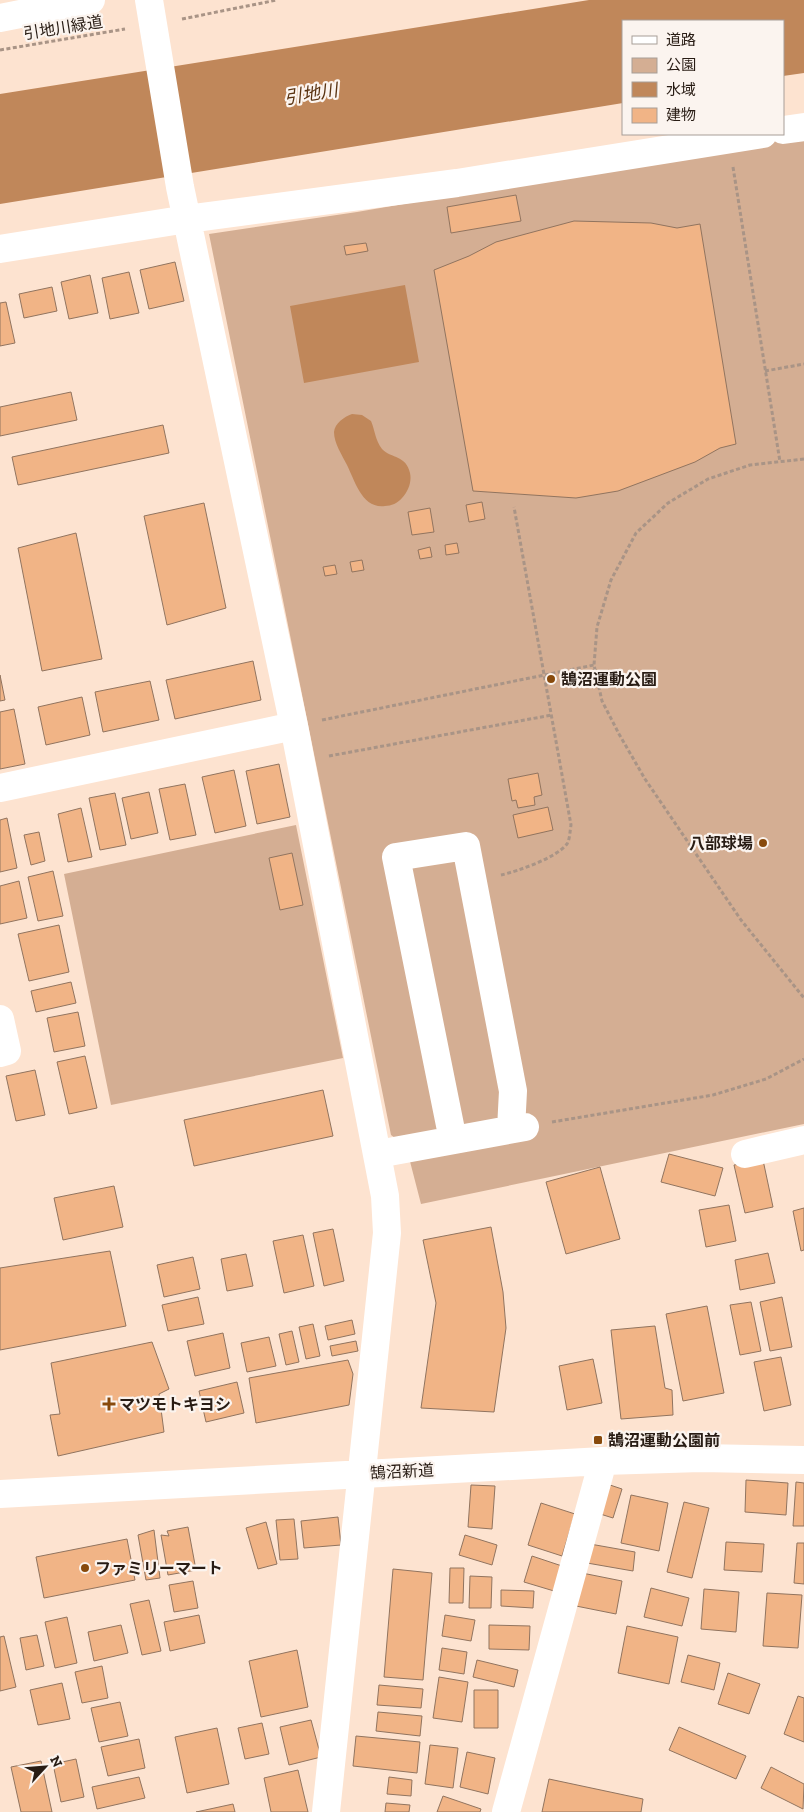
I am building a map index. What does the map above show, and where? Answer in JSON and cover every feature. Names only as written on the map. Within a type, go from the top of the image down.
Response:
[{"type":"street","points":[[0,18],[92,0]]},
{"type":"street","points":[[151,18],[180,187],[294,726],[385,1196],[387,1232],[326,1812]]},
{"type":"street","points":[[784,130],[804,127]]},
{"type":"street","points":[[0,249],[187,219],[456,183],[756,135]]},
{"type":"street","points":[[0,788],[294,726]]},
{"type":"street","points":[[378,1154],[518,1128],[513,1091],[466,846],[396,857],[453,1140]]},
{"type":"street","points":[[0,1019],[7,1051],[0,1053]]},
{"type":"street","points":[[744,1154],[804,1140]]},
{"type":"street","name":"鵠沼新道","points":[[0,1494],[603,1461],[701,1458],[804,1460]]},
{"type":"street","points":[[506,1812],[603,1461]]},
{"type":"path","name":"引地川緑道","points":[[0,50],[151,18],[277,0]]},
{"type":"path","points":[[729,139],[780,462]]},
{"type":"path","points":[[765,371],[804,364]]},
{"type":"path","points":[[804,459],[750,465],[708,479],[668,503],[636,533],[611,580],[597,627],[594,665],[602,701],[645,779],[741,920],[804,998]]},
{"type":"path","points":[[473,882],[528,867],[560,850],[568,842],[571,825],[514,507]]},
{"type":"path","points":[[294,726],[594,665]]},
{"type":"path","points":[[301,762],[552,715]]},
{"type":"path","points":[[518,1128],[712,1095],[766,1079],[804,1059]]},
{"type":"green space","name":"鵠沼運動公園","points":[[804,135],[804,1124],[421,1204],[406,1146],[391,1135],[209,234],[357,212]]},
{"type":"green space","points":[[296,825],[343,1058],[111,1105],[64,874]]},
{"type":"water","name":"引地川","points":[[589,0],[804,0],[804,73],[784,76],[784,20],[622,20],[622,103],[0,204],[0,94]]},
{"type":"water","points":[[405,285],[419,362],[304,383],[290,306]]},
{"type":"water","points":[[352,414],[362,415],[371,421],[376,439],[382,449],[402,460],[408,467],[410,480],[408,490],[394,504],[377,506],[370,503],[356,486],[334,436],[336,426],[340,421]]},
{"type":"building","points":[[516,195],[521,221],[451,233],[447,207]]},
{"type":"building","points":[[574,221],[651,223],[677,228],[700,224],[736,444],[720,448],[695,462],[618,491],[576,498],[473,491],[434,270],[469,256],[496,242]]},
{"type":"building","points":[[366,243],[368,251],[346,255],[344,246]]},
{"type":"building","points":[[175,262],[184,301],[149,309],[140,270]]},
{"type":"building","points":[[129,272],[139,313],[110,319],[102,278]]},
{"type":"building","points":[[90,275],[98,313],[69,319],[61,282]]},
{"type":"building","points":[[52,287],[57,311],[24,318],[19,294]]},
{"type":"building","points":[[6,302],[15,343],[0,346],[0,303]]},
{"type":"building","points":[[71,392],[77,420],[0,436],[0,407]]},
{"type":"building","points":[[163,425],[169,453],[18,485],[12,457]]},
{"type":"building","points":[[482,502],[485,519],[469,522],[466,505]]},
{"type":"building","points":[[204,503],[226,608],[167,625],[144,516]]},
{"type":"building","points":[[430,508],[434,532],[412,535],[408,512]]},
{"type":"building","points":[[76,533],[102,659],[42,671],[18,548]]},
{"type":"building","points":[[457,543],[459,553],[446,555],[445,545]]},
{"type":"building","points":[[430,547],[432,557],[420,559],[418,550]]},
{"type":"building","points":[[362,560],[364,570],[352,572],[350,562]]},
{"type":"building","points":[[335,565],[337,574],[325,576],[323,567]]},
{"type":"building","points":[[253,661],[261,700],[175,719],[166,680]]},
{"type":"building","points":[[0,675],[5,700],[0,701]]},
{"type":"building","points":[[150,681],[159,720],[103,732],[95,692]]},
{"type":"building","points":[[82,697],[90,735],[46,745],[38,707]]},
{"type":"building","points":[[14,709],[25,764],[0,769],[0,712]]},
{"type":"building","points":[[279,764],[290,817],[257,824],[246,771]]},
{"type":"building","points":[[234,770],[246,826],[215,833],[202,777]]},
{"type":"building","points":[[538,773],[542,795],[534,797],[535,805],[518,808],[516,800],[512,801],[508,779]]},
{"type":"building","points":[[185,784],[196,835],[170,840],[159,789]]},
{"type":"building","points":[[149,792],[158,833],[131,839],[122,798]]},
{"type":"building","points":[[115,793],[126,845],[100,850],[89,798]]},
{"type":"building","points":[[548,807],[553,830],[518,838],[513,815]]},
{"type":"building","points":[[81,808],[92,857],[68,862],[58,814]]},
{"type":"building","points":[[7,818],[17,868],[0,872],[0,820]]},
{"type":"building","points":[[39,832],[45,861],[31,865],[24,835]]},
{"type":"building","points":[[292,853],[303,905],[280,910],[269,858]]},
{"type":"building","points":[[53,871],[63,916],[38,921],[28,877]]},
{"type":"building","points":[[19,881],[27,918],[0,924],[0,886]]},
{"type":"building","points":[[59,925],[69,972],[29,981],[18,934]]},
{"type":"building","points":[[71,982],[76,1003],[36,1012],[31,991]]},
{"type":"building","points":[[78,1012],[85,1046],[54,1052],[47,1018]]},
{"type":"building","points":[[85,1056],[97,1108],[69,1114],[57,1062]]},
{"type":"building","points":[[35,1070],[45,1115],[16,1121],[6,1076]]},
{"type":"building","points":[[323,1090],[333,1136],[194,1166],[184,1120]]},
{"type":"building","points":[[669,1154],[723,1168],[715,1196],[661,1182]]},
{"type":"building","points":[[763,1160],[773,1207],[745,1213],[734,1165]]},
{"type":"building","points":[[600,1167],[620,1239],[566,1254],[546,1182]]},
{"type":"building","points":[[114,1186],[123,1227],[63,1240],[54,1198]]},
{"type":"building","points":[[729,1205],[736,1241],[706,1247],[699,1210]]},
{"type":"building","points":[[804,1208],[804,1250],[801,1251],[793,1211]]},
{"type":"building","points":[[491,1227],[503,1292],[506,1328],[494,1412],[421,1408],[436,1303],[423,1240]]},
{"type":"building","points":[[333,1229],[344,1281],[324,1286],[313,1233]]},
{"type":"building","points":[[303,1235],[314,1286],[284,1293],[273,1241]]},
{"type":"building","points":[[110,1251],[126,1326],[0,1350],[0,1268]]},
{"type":"building","points":[[768,1253],[775,1283],[740,1290],[735,1260]]},
{"type":"building","points":[[246,1254],[253,1286],[227,1291],[221,1259]]},
{"type":"building","points":[[193,1257],[200,1289],[164,1297],[157,1265]]},
{"type":"building","points":[[198,1297],[204,1324],[168,1331],[162,1305]]},
{"type":"building","points":[[782,1297],[792,1347],[770,1351],[760,1302]]},
{"type":"building","points":[[751,1302],[761,1351],[740,1355],[730,1305]]},
{"type":"building","points":[[707,1306],[724,1393],[683,1401],[666,1314]]},
{"type":"building","points":[[352,1320],[355,1334],[328,1340],[325,1326]]},
{"type":"building","points":[[313,1324],[320,1356],[306,1359],[299,1327]]},
{"type":"building","points":[[655,1326],[665,1388],[672,1390],[673,1415],[621,1419],[611,1330]]},
{"type":"building","points":[[292,1331],[299,1362],[286,1365],[279,1334]]},
{"type":"building","points":[[223,1333],[230,1368],[195,1376],[187,1341]]},
{"type":"building","points":[[269,1337],[276,1366],[247,1372],[241,1343]]},
{"type":"building","points":[[356,1341],[358,1351],[332,1356],[330,1346]]},
{"type":"building","name":"マツモトキヨシ","points":[[152,1342],[169,1389],[159,1394],[164,1432],[58,1456],[50,1415],[60,1414],[51,1363]]},
{"type":"building","points":[[781,1357],[791,1405],[764,1411],[754,1362]]},
{"type":"building","points":[[593,1359],[602,1403],[567,1410],[559,1366]]},
{"type":"building","points":[[348,1360],[353,1374],[349,1405],[256,1423],[249,1378]]},
{"type":"building","points":[[237,1382],[244,1413],[206,1422],[199,1391]]},
{"type":"building","points":[[746,1480],[788,1483],[786,1515],[745,1512]]},
{"type":"building","points":[[796,1482],[804,1483],[804,1526],[793,1526]]},
{"type":"building","points":[[607,1484],[622,1489],[613,1518],[597,1513]]},
{"type":"building","points":[[471,1485],[495,1486],[492,1529],[468,1527]]},
{"type":"building","points":[[631,1495],[668,1503],[659,1551],[621,1543]]},
{"type":"building","points":[[684,1502],[709,1508],[692,1578],[667,1572]]},
{"type":"building","points":[[541,1503],[575,1514],[562,1556],[528,1545]]},
{"type":"building","points":[[338,1517],[341,1545],[304,1548],[301,1521]]},
{"type":"building","points":[[294,1519],[298,1559],[280,1560],[276,1520]]},
{"type":"building","points":[[266,1522],[277,1564],[258,1569],[246,1528]]},
{"type":"building","points":[[188,1527],[196,1570],[168,1575],[161,1535],[169,1536],[167,1531]]},
{"type":"building","points":[[154,1530],[160,1578],[146,1580],[138,1535]]},
{"type":"building","points":[[465,1535],[497,1545],[492,1565],[459,1555]]},
{"type":"building","name":"ファミリーマート","points":[[127,1539],[135,1580],[44,1598],[36,1557]]},
{"type":"building","points":[[726,1542],[764,1544],[762,1572],[724,1570]]},
{"type":"building","points":[[797,1543],[804,1543],[804,1584],[794,1583]]},
{"type":"building","points":[[590,1544],[635,1552],[633,1571],[587,1563]]},
{"type":"building","points":[[532,1556],[562,1566],[554,1591],[524,1582]]},
{"type":"building","points":[[450,1568],[464,1568],[463,1603],[449,1603]]},
{"type":"building","points":[[393,1569],[432,1573],[423,1680],[384,1677]]},
{"type":"building","points":[[582,1573],[622,1581],[616,1614],[576,1606]]},
{"type":"building","points":[[470,1576],[492,1577],[491,1608],[469,1608]]},
{"type":"building","points":[[193,1581],[198,1608],[174,1612],[169,1585]]},
{"type":"building","points":[[651,1588],[689,1598],[682,1626],[644,1617]]},
{"type":"building","points":[[704,1589],[739,1592],[736,1632],[701,1629]]},
{"type":"building","points":[[501,1590],[534,1591],[533,1608],[501,1606]]},
{"type":"building","points":[[767,1593],[802,1595],[798,1648],[763,1646]]},
{"type":"building","points":[[149,1600],[161,1651],[142,1655],[130,1604]]},
{"type":"building","points":[[199,1615],[205,1643],[170,1651],[164,1622]]},
{"type":"building","points":[[445,1615],[475,1620],[471,1641],[442,1636]]},
{"type":"building","points":[[67,1617],[77,1663],[55,1668],[45,1622]]},
{"type":"building","points":[[121,1625],[128,1653],[94,1661],[88,1632]]},
{"type":"building","points":[[489,1625],[530,1626],[529,1650],[489,1649]]},
{"type":"building","points":[[627,1626],[678,1637],[669,1684],[618,1673]]},
{"type":"building","points":[[37,1635],[44,1666],[26,1670],[20,1638]]},
{"type":"building","points":[[4,1636],[16,1687],[0,1691],[0,1637]]},
{"type":"building","points":[[442,1648],[467,1652],[464,1674],[439,1670]]},
{"type":"building","points":[[297,1650],[308,1707],[261,1717],[249,1661]]},
{"type":"building","points":[[688,1655],[720,1663],[714,1690],[681,1682]]},
{"type":"building","points":[[477,1660],[518,1670],[514,1687],[473,1677]]},
{"type":"building","points":[[102,1666],[108,1698],[82,1703],[75,1672]]},
{"type":"building","points":[[728,1673],[760,1684],[749,1714],[718,1704]]},
{"type":"building","points":[[439,1677],[468,1682],[462,1722],[433,1718]]},
{"type":"building","points":[[62,1683],[70,1719],[38,1725],[30,1690]]},
{"type":"building","points":[[379,1685],[423,1689],[421,1708],[377,1705]]},
{"type":"building","points":[[474,1690],[498,1690],[498,1728],[474,1728]]},
{"type":"building","points":[[798,1696],[804,1698],[804,1742],[784,1734]]},
{"type":"building","points":[[120,1702],[128,1736],[99,1742],[91,1708]]},
{"type":"building","points":[[378,1712],[422,1716],[420,1736],[376,1731]]},
{"type":"building","points":[[311,1720],[321,1757],[289,1765],[280,1727]]},
{"type":"building","points":[[262,1723],[269,1754],[245,1759],[238,1728]]},
{"type":"building","points":[[679,1727],[746,1756],[736,1779],[669,1750]]},
{"type":"building","points":[[217,1728],[229,1784],[187,1793],[175,1737]]},
{"type":"building","points":[[356,1736],[420,1742],[417,1773],[353,1766]]},
{"type":"building","points":[[139,1739],[145,1768],[108,1776],[101,1747]]},
{"type":"building","points":[[430,1745],[458,1748],[453,1788],[425,1784]]},
{"type":"building","points":[[467,1752],[495,1758],[488,1794],[460,1787]]},
{"type":"building","points":[[76,1759],[84,1797],[61,1802],[53,1764]]},
{"type":"building","points":[[41,1761],[52,1812],[21,1812],[11,1767]]},
{"type":"building","points":[[771,1767],[804,1784],[803,1809],[761,1788]]},
{"type":"building","points":[[298,1770],[308,1812],[271,1812],[264,1778]]},
{"type":"building","points":[[139,1777],[145,1798],[97,1809],[92,1787]]},
{"type":"building","points":[[389,1777],[412,1780],[411,1796],[387,1794]]},
{"type":"building","points":[[549,1779],[643,1799],[641,1812],[542,1812]]},
{"type":"building","points":[[443,1796],[481,1809],[480,1812],[437,1812]]},
{"type":"building","points":[[386,1803],[410,1805],[409,1812],[385,1812]]},
{"type":"building","points":[[233,1804],[235,1812],[196,1812]]},
{"type":"place","name":"鵠沼運動公園","points":[[551,679]]},
{"type":"place","name":"八部球場","points":[[763,843]]},
{"type":"place","name":"マツモトキヨシ","points":[[109,1404]]},
{"type":"place","name":"鵠沼運動公園前","points":[[598,1440]]},
{"type":"place","name":"ファミリーマート","points":[[85,1568]]}]
